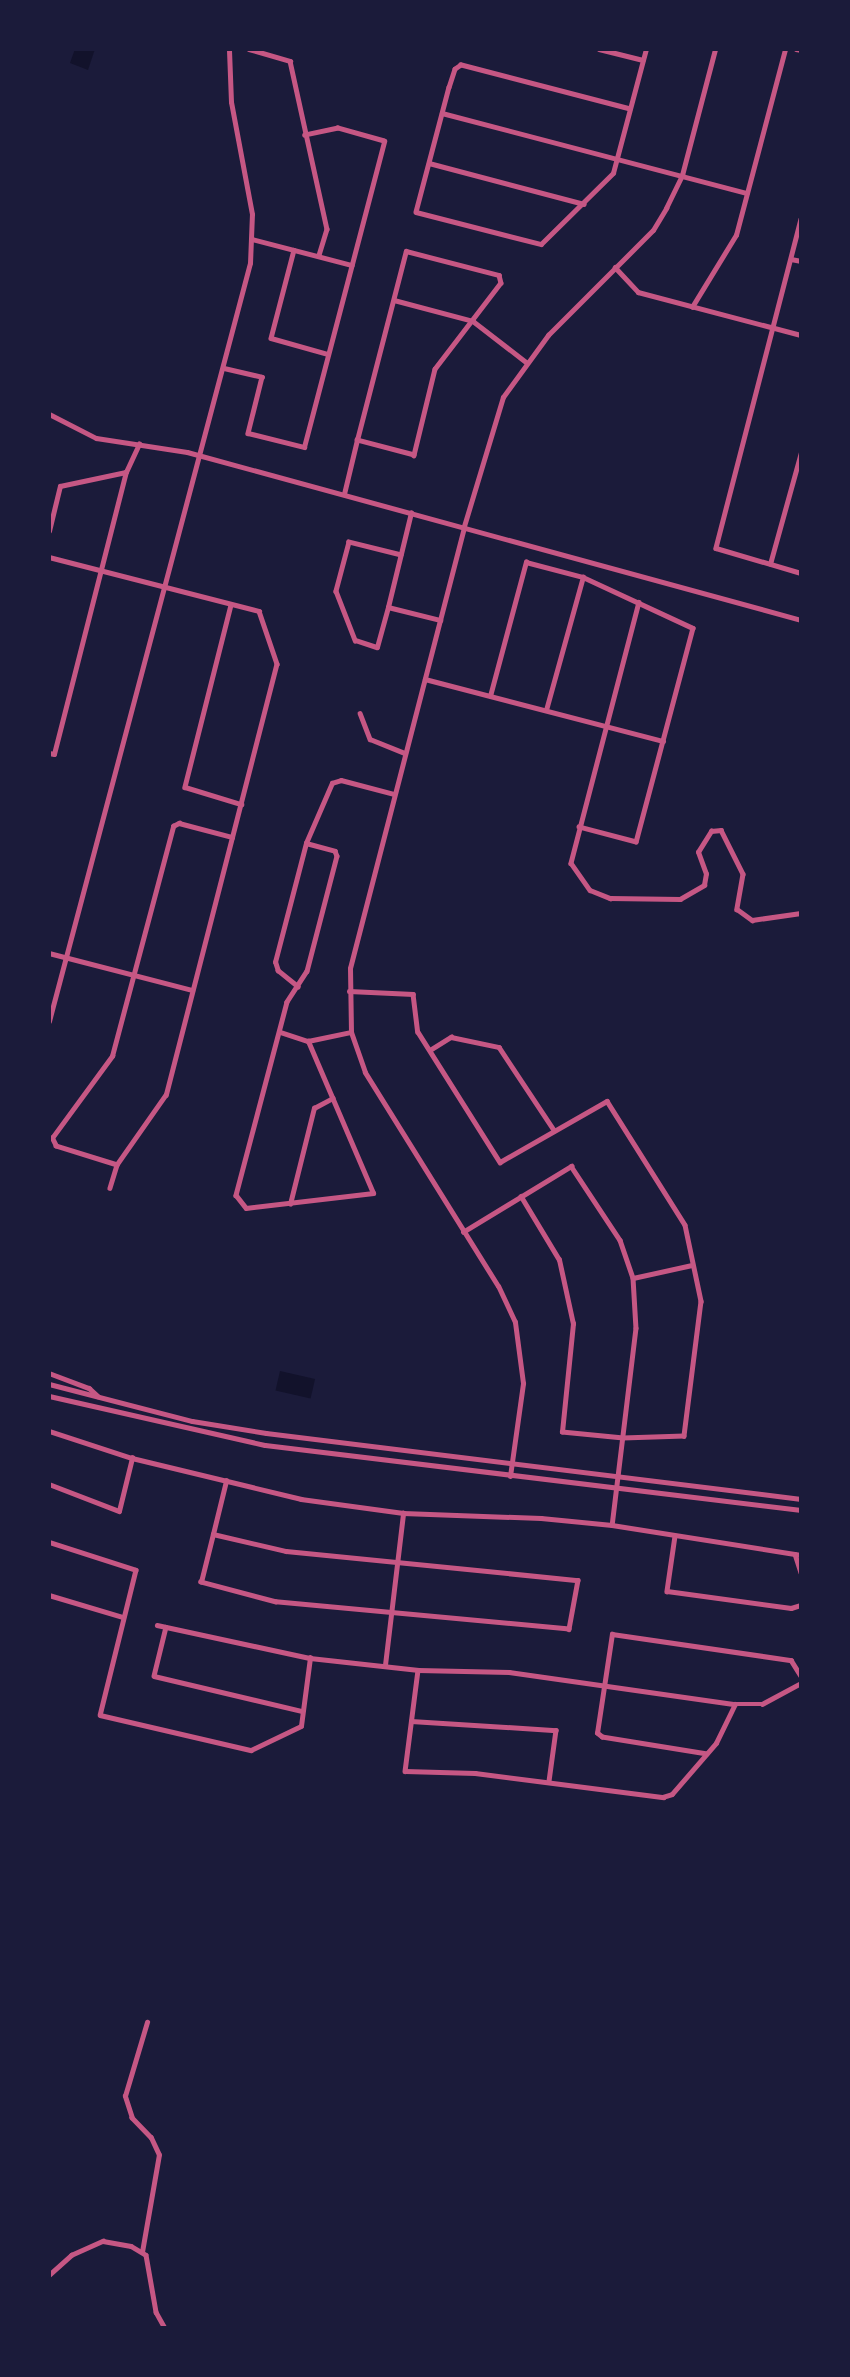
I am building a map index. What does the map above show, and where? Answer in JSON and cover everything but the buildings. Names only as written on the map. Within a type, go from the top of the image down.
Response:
[{"type":"street","points":[[49,1021],[69,959],[225,368],[250,263],[252,214],[231,102],[229,49]]},
{"type":"street","points":[[248,49],[290,61],[327,229],[319,256]]},
{"type":"street","points":[[404,49],[419,49]]},
{"type":"street","points":[[599,49],[643,60]]},
{"type":"street","points":[[630,109],[461,65],[455,69],[416,212],[541,244],[585,204],[613,173],[646,49]]},
{"type":"street","points":[[510,1476],[523,1383],[518,1335],[505,1299],[365,1072],[351,1032],[348,990],[394,794],[439,621],[503,397],[526,362],[653,230],[682,175],[715,49]]},
{"type":"street","points":[[692,307],[736,235],[785,49]]},
{"type":"street","points":[[442,113],[747,193]]},
{"type":"street","points":[[225,368],[262,377],[248,433],[304,447],[384,141],[338,128],[305,135]]},
{"type":"street","points":[[429,163],[585,204]]},
{"type":"street","points":[[801,219],[716,548],[801,573]]},
{"type":"street","points":[[252,239],[352,265]]},
{"type":"street","points":[[294,250],[271,338],[328,354]]},
{"type":"street","points":[[344,494],[357,440],[406,251],[499,275],[501,283],[435,369],[414,455],[357,440]]},
{"type":"street","points":[[790,259],[801,261]]},
{"type":"street","points":[[615,267],[638,292],[801,335]]},
{"type":"street","points":[[394,300],[473,321],[526,362]]},
{"type":"street","points":[[49,414],[96,438],[201,456],[801,620]]},
{"type":"street","points":[[49,752],[54,754],[126,472],[139,444]]},
{"type":"street","points":[[770,564],[801,452]]},
{"type":"street","points":[[49,531],[60,486],[126,472]]},
{"type":"street","points":[[401,555],[349,542],[336,591],[355,640],[377,647],[388,607],[412,512]]},
{"type":"street","points":[[49,558],[259,611],[277,664],[163,1103],[117,1165],[110,1188]]},
{"type":"street","points":[[490,696],[526,562],[583,577],[693,628],[636,842],[579,827]]},
{"type":"street","points":[[546,710],[583,577]]},
{"type":"street","points":[[639,602],[571,863],[590,890],[610,898],[680,899],[704,885],[706,874],[698,852],[702,840],[711,831],[721,831],[743,874],[737,909],[751,920],[801,913]]},
{"type":"street","points":[[231,605],[184,784],[186,789],[241,804]]},
{"type":"street","points":[[388,607],[439,621]]},
{"type":"street","points":[[425,679],[663,741]]},
{"type":"street","points":[[360,713],[370,739],[405,753]]},
{"type":"street","points":[[298,987],[275,965],[306,843],[335,780],[394,794]]},
{"type":"street","points":[[117,1165],[56,1146],[52,1138],[110,1061],[173,826],[178,823],[232,837]]},
{"type":"street","points":[[306,843],[335,851],[337,856],[307,971],[287,1002],[236,1195],[240,1205],[252,1209],[373,1193],[308,1041]]},
{"type":"street","points":[[49,953],[192,990]]},
{"type":"street","points":[[348,990],[412,994],[418,1032],[500,1162],[607,1101],[685,1225],[701,1306],[685,1435],[623,1441],[565,1433],[561,1429],[573,1324],[559,1260],[521,1197]]},
{"type":"street","points":[[279,1032],[308,1041],[351,1032]]},
{"type":"street","points":[[430,1050],[451,1037],[499,1047],[554,1130]]},
{"type":"street","points":[[290,1204],[314,1108],[333,1098]]},
{"type":"street","points":[[463,1232],[574,1166],[620,1240],[633,1278],[636,1328],[612,1525]]},
{"type":"street","points":[[633,1278],[692,1265]]},
{"type":"street","points":[[49,1373],[89,1388],[101,1399]]},
{"type":"street","points":[[49,1384],[192,1421],[278,1435],[801,1499]]},
{"type":"street","points":[[49,1396],[190,1432],[265,1445],[801,1510]]},
{"type":"street","points":[[49,1431],[132,1458],[301,1499],[403,1513],[541,1518],[612,1525],[798,1554],[801,1572]]},
{"type":"street","points":[[49,1485],[119,1510],[132,1458]]},
{"type":"street","points":[[213,1534],[286,1551],[397,1565],[524,1571],[578,1580],[569,1629],[391,1615],[276,1602],[201,1582],[226,1481]]},
{"type":"street","points":[[385,1665],[403,1513]]},
{"type":"street","points":[[675,1536],[667,1591],[791,1608],[801,1605]]},
{"type":"street","points":[[49,1542],[136,1570],[100,1715],[251,1750],[301,1726],[310,1658]]},
{"type":"street","points":[[49,1595],[123,1617]]},
{"type":"street","points":[[157,1625],[310,1658],[418,1670],[509,1672],[735,1704],[762,1704],[801,1683]]},
{"type":"street","points":[[166,1627],[154,1676],[302,1711]]},
{"type":"street","points":[[707,1754],[602,1737],[597,1732],[612,1634],[791,1660],[801,1676]]},
{"type":"street","points":[[418,1670],[405,1771],[549,1781],[663,1797],[672,1794],[707,1754],[735,1704]]},
{"type":"street","points":[[411,1721],[556,1730],[549,1781]]},
{"type":"street","points":[[147,2022],[125,2096],[132,2118],[151,2138],[159,2155],[142,2252],[156,2312],[165,2328]]},
{"type":"street","points":[[49,2275],[71,2255],[103,2241],[142,2252]]},
{"type":"shaded area","points":[[75,49],[95,49],[88,70],[70,63]]},
{"type":"shaded area","points":[[280,1371],[315,1379],[311,1399],[276,1390]]}]
